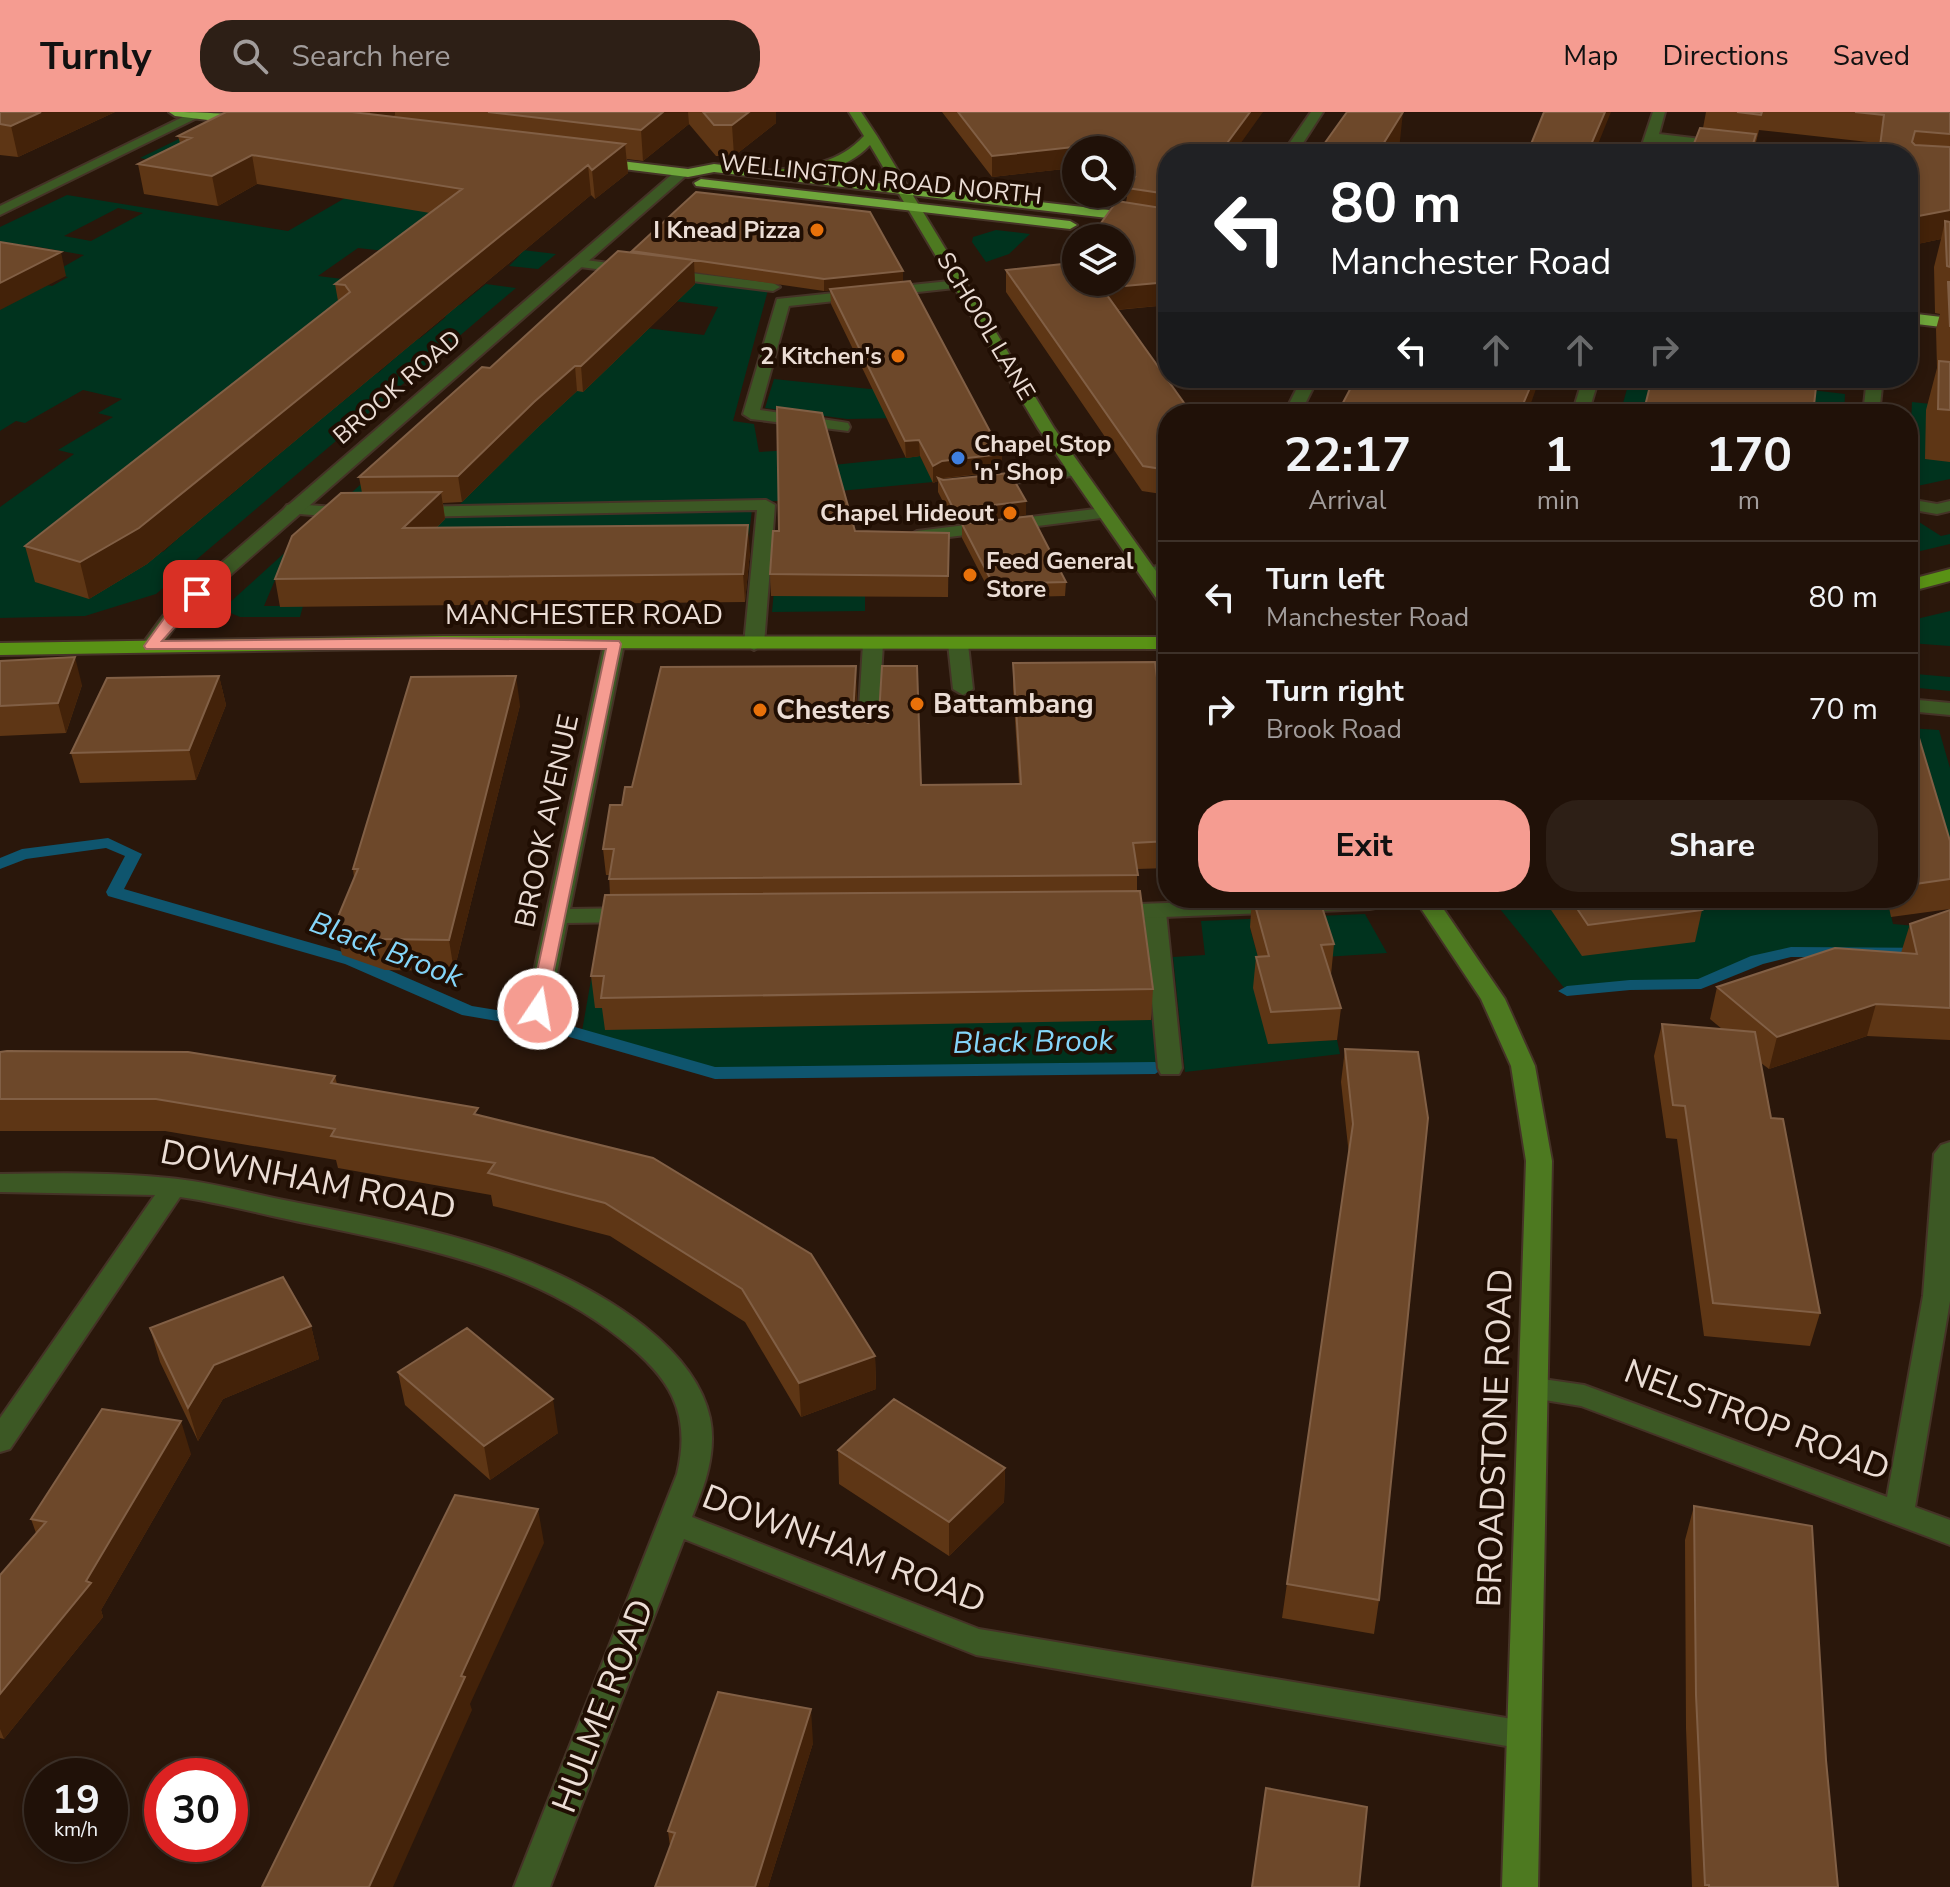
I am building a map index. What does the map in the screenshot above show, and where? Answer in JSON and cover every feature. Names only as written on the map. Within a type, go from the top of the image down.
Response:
[{"type":"highway","points":[[175,112],[259,122]]},
{"type":"highway","name":"WELLINGTON ROAD NORTH","points":[[588,161],[685,173],[714,168],[773,174],[1158,222]]},
{"type":"highway","name":"WELLINGTON ROAD NORTH","points":[[685,173],[697,182],[915,208],[1136,232],[1158,228]]},
{"type":"highway","points":[[1918,319],[1950,323]]},
{"type":"main road","name":"SCHOOL LANE","points":[[855,112],[906,189],[959,284],[1074,471],[1103,513],[1158,570]]},
{"type":"main road","points":[[773,174],[803,172],[838,163],[852,157],[871,136]]},
{"type":"main road","points":[[1918,583],[1950,575]]},
{"type":"main road","name":"MANCHESTER ROAD","points":[[0,649],[442,642],[1158,643]]},
{"type":"main road","name":"BROADSTONE ROAD","points":[[1432,908],[1493,999],[1523,1066],[1539,1161],[1536,1389],[1520,1887]]},
{"type":"street","points":[[1296,144],[1317,112]]},
{"type":"street","points":[[1649,144],[1659,112]]},
{"type":"street","points":[[0,211],[197,115]]},
{"type":"street","points":[[1651,137],[1710,144]]},
{"type":"street","name":"BROOK ROAD","points":[[151,646],[170,620],[197,594],[577,263],[685,173]]},
{"type":"street","points":[[577,263],[773,287]]},
{"type":"street","points":[[842,427],[751,414],[782,302],[959,284]]},
{"type":"street","points":[[959,484],[1074,471]]},
{"type":"street","points":[[293,509],[321,513],[766,505],[754,644]]},
{"type":"street","points":[[1918,506],[1937,509],[1950,506]]},
{"type":"street","points":[[917,536],[1103,513]]},
{"type":"street","name":"BROOK AVENUE","points":[[538,1009],[614,644]]},
{"type":"street","points":[[867,740],[873,644]]},
{"type":"street","points":[[958,644],[963,689]]},
{"type":"street","points":[[1918,706],[1950,709]]},
{"type":"street","points":[[1092,912],[1241,908]]},
{"type":"street","points":[[1155,912],[1170,1068]]},
{"type":"street","points":[[558,916],[653,915]]},
{"type":"street","points":[[1899,1514],[1944,1298],[1947,1154],[1950,1151]]},
{"type":"street","name":"DOWNHAM ROAD","points":[[0,1183],[69,1181],[173,1188],[449,1245],[510,1263],[594,1302],[665,1361],[687,1394],[696,1419],[698,1451],[690,1484],[674,1525],[704,1532],[976,1642],[1524,1735]]},
{"type":"street","points":[[0,1441],[173,1188]]},
{"type":"street","name":"NELSTROP ROAD","points":[[1536,1389],[1584,1396],[1950,1533]]},
{"type":"street","name":"HULME ROAD","points":[[532,1887],[674,1525]]},
{"type":"green space","points":[[193,132],[455,206],[413,237],[556,254],[538,269],[509,266],[520,255],[434,245],[421,255],[358,248],[318,276],[383,284],[372,294],[460,305],[486,284],[516,288],[156,594],[85,616],[0,618],[0,507],[74,454],[58,450],[113,417],[98,413],[122,399],[83,390],[25,423],[16,421],[0,431],[0,310],[6,278],[52,286],[68,277],[51,274],[84,255],[27,245],[0,259],[0,227],[67,195],[288,231],[345,198],[140,158]],"holes":[[[118,208],[143,213],[91,241],[64,236]],[[355,305],[446,317],[419,339],[328,327]],[[405,349],[378,373],[284,360]],[[361,386],[342,402],[275,393]],[[279,454],[258,472],[185,462]],[[249,479],[226,499],[162,489]],[[218,504],[194,525],[127,515]],[[186,531],[163,552],[88,540]]]},
{"type":"green space","points":[[996,230],[1030,234],[1009,254],[986,262],[972,242],[973,237]]},
{"type":"green space","points":[[598,269],[768,290],[733,421],[754,424],[759,452],[793,450],[779,501],[333,509],[368,478],[373,497],[458,506],[464,500],[487,370],[546,316],[704,335],[718,307],[653,298],[582,311],[556,308]]},
{"type":"green space","points":[[774,379],[870,389],[901,387],[899,418],[847,419],[765,408]]},
{"type":"green space","points":[[1627,388],[1796,388],[1845,394],[1844,404],[1623,404]]},
{"type":"green space","points":[[1912,402],[1950,406],[1950,479],[1918,486],[1918,404]]},
{"type":"green space","points":[[920,456],[933,482],[840,491],[833,465]]},
{"type":"green space","points":[[752,509],[747,553],[275,580],[264,606],[303,606],[300,617],[240,617],[228,612],[228,604],[323,518]]},
{"type":"green space","points":[[1918,521],[1941,536],[1950,534],[1950,544],[1918,552]]},
{"type":"green space","points":[[780,525],[865,595],[865,611],[772,612]]},
{"type":"green space","points":[[1950,611],[1950,646],[1918,644],[1918,619]]},
{"type":"green space","points":[[1918,674],[1950,677],[1950,691],[1918,688]]},
{"type":"green space","points":[[1918,729],[1939,730],[1950,768],[1950,889],[1918,806]]},
{"type":"green space","points":[[1499,908],[1889,908],[1893,924],[1950,929],[1950,951],[1790,950],[1754,958],[1699,981],[1628,981],[1565,989]]},
{"type":"green space","points":[[1365,914],[1387,953],[1325,957],[1250,928],[1264,978],[1268,1043],[1337,1040],[1340,1054],[1185,1072],[1173,957],[1205,955],[1201,921]]},
{"type":"green space","points":[[598,940],[608,1008],[1152,1020],[1157,1064],[718,1071],[582,1031]]},
{"type":"building","points":[[0,112],[41,112],[11,126],[0,124]]},
{"type":"building","points":[[226,112],[352,112],[625,144],[592,170],[588,165],[139,528],[80,562],[25,546],[350,292],[345,285],[335,284],[462,189],[252,155],[212,176],[138,164],[191,138],[178,136]]},
{"type":"building","points":[[488,112],[663,112],[641,130]]},
{"type":"building","points":[[703,112],[749,112],[732,125],[714,125]]},
{"type":"building","points":[[958,112],[1250,112],[1226,144],[1158,144],[1158,193],[1134,189],[1134,136],[1062,136],[1062,148],[992,156]]},
{"type":"building","points":[[1347,112],[1403,112],[1383,144],[1324,144]]},
{"type":"building","points":[[1544,112],[1605,112],[1591,144],[1531,144]]},
{"type":"building","points":[[1855,112],[1950,112],[1950,134],[1915,131],[1914,144],[1880,144],[1884,115]]},
{"type":"building","points":[[1700,128],[1756,134],[1753,144],[1694,144]]},
{"type":"building","points":[[1918,145],[1950,147],[1950,210],[1918,216]]},
{"type":"building","points":[[696,192],[870,212],[903,271],[824,279],[632,251]]},
{"type":"building","points":[[1134,204],[1158,207],[1158,283],[1134,285],[1134,224],[1100,224],[1112,208],[1134,208]]},
{"type":"building","points":[[1945,221],[1950,222],[1950,267],[1947,266]]},
{"type":"building","points":[[0,242],[61,252],[0,283]]},
{"type":"building","points":[[618,251],[694,260],[581,366],[575,366],[534,402],[458,476],[359,477],[482,367],[490,368]]},
{"type":"building","points":[[1062,264],[1062,296],[1108,296],[1158,366],[1158,388],[1173,388],[1185,404],[1158,404],[1158,468],[1143,466],[1006,270]]},
{"type":"building","points":[[910,281],[1002,454],[942,461],[933,466],[919,440],[905,441],[830,289]]},
{"type":"building","points":[[1948,282],[1950,282],[1950,327]]},
{"type":"building","points":[[1939,361],[1950,362],[1950,410],[1938,409]]},
{"type":"building","points":[[1351,388],[1530,388],[1523,404],[1342,404]]},
{"type":"building","points":[[1650,388],[1816,388],[1814,404],[1646,404]]},
{"type":"building","points":[[777,407],[822,413],[855,531],[949,533],[948,576],[770,574],[773,531],[779,531]]},
{"type":"building","points":[[1010,473],[1026,501],[954,510],[938,478],[943,480]]},
{"type":"building","points":[[441,492],[403,528],[748,525],[743,574],[275,579],[292,536],[341,493]]},
{"type":"building","points":[[1032,516],[1066,582],[993,584],[962,524]]},
{"type":"building","points":[[75,657],[58,703],[0,706],[0,661]]},
{"type":"building","points":[[1155,662],[1158,685],[1158,842],[1133,843],[1138,875],[609,879],[614,849],[603,849],[610,805],[622,805],[625,787],[632,787],[661,667],[856,666],[853,714],[868,723],[879,715],[882,666],[917,666],[921,785],[1021,784],[1013,663]]},
{"type":"building","points":[[219,676],[189,750],[71,753],[107,678]]},
{"type":"building","points":[[516,676],[449,940],[379,939],[335,924],[358,869],[353,869],[411,677]]},
{"type":"building","points":[[1918,735],[1950,841],[1950,879],[1918,884]]},
{"type":"building","points":[[1140,891],[1153,989],[601,998],[604,976],[591,976],[605,895]]},
{"type":"building","points":[[1256,908],[1322,908],[1334,944],[1321,945],[1341,1008],[1271,1012],[1256,957],[1269,956]]},
{"type":"building","points":[[1577,908],[1702,910],[1588,925]]},
{"type":"building","points":[[1950,910],[1950,1008],[1876,1004],[1777,1037],[1717,987],[1835,948],[1917,954],[1910,924]]},
{"type":"building","points":[[1662,1024],[1755,1032],[1771,1118],[1783,1119],[1820,1313],[1713,1303],[1685,1106],[1673,1105]]},
{"type":"building","points":[[1345,1049],[1418,1052],[1428,1118],[1379,1600],[1287,1584],[1353,1124]]},
{"type":"building","points":[[0,1052],[188,1052],[335,1076],[331,1083],[478,1108],[474,1114],[653,1158],[811,1254],[875,1356],[799,1383],[742,1289],[605,1203],[488,1173],[495,1163],[331,1136],[335,1129],[156,1099],[0,1099]]},
{"type":"building","points":[[283,1277],[311,1326],[214,1365],[188,1408],[150,1328]]},
{"type":"building","points":[[467,1328],[553,1399],[484,1446],[398,1372]]},
{"type":"building","points":[[894,1399],[1005,1468],[949,1522],[838,1450]]},
{"type":"building","points":[[102,1409],[181,1421],[86,1581],[91,1583],[0,1694],[0,1575],[46,1522],[31,1519]]},
{"type":"building","points":[[455,1495],[538,1509],[369,1887],[262,1887]]},
{"type":"building","points":[[1694,1506],[1812,1526],[1826,1760],[1838,1887],[1705,1885],[1696,1695]]},
{"type":"building","points":[[718,1692],[811,1709],[755,1887],[655,1887],[675,1833],[668,1831]]},
{"type":"building","points":[[1266,1788],[1367,1807],[1359,1887],[1252,1887]]},
{"type":"waterway","name":"Black Brook","points":[[0,864],[22,854],[108,843],[134,854],[114,892],[351,960],[468,1011],[540,1023],[715,1073],[1155,1068]]},
{"type":"waterway","name":"Black Brook","points":[[1567,991],[1630,985],[1701,984],[1757,960],[1791,952],[1950,953]]},
{"type":"place","name":"I Knead Pizza","points":[[817,230]]},
{"type":"place","name":"2 Kitchen's","points":[[898,356]]},
{"type":"place","name":"Chapel Stop 'n' Shop","points":[[958,458]]},
{"type":"place","name":"Chapel Hideout","points":[[1010,513]]},
{"type":"place","name":"Feed General Store","points":[[970,575]]},
{"type":"place","name":"Battambang","points":[[917,704]]},
{"type":"place","name":"Chesters","points":[[760,710]]},
{"type":"route","points":[[197,594],[170,620],[151,646],[442,642],[614,644],[538,1009]]}]
